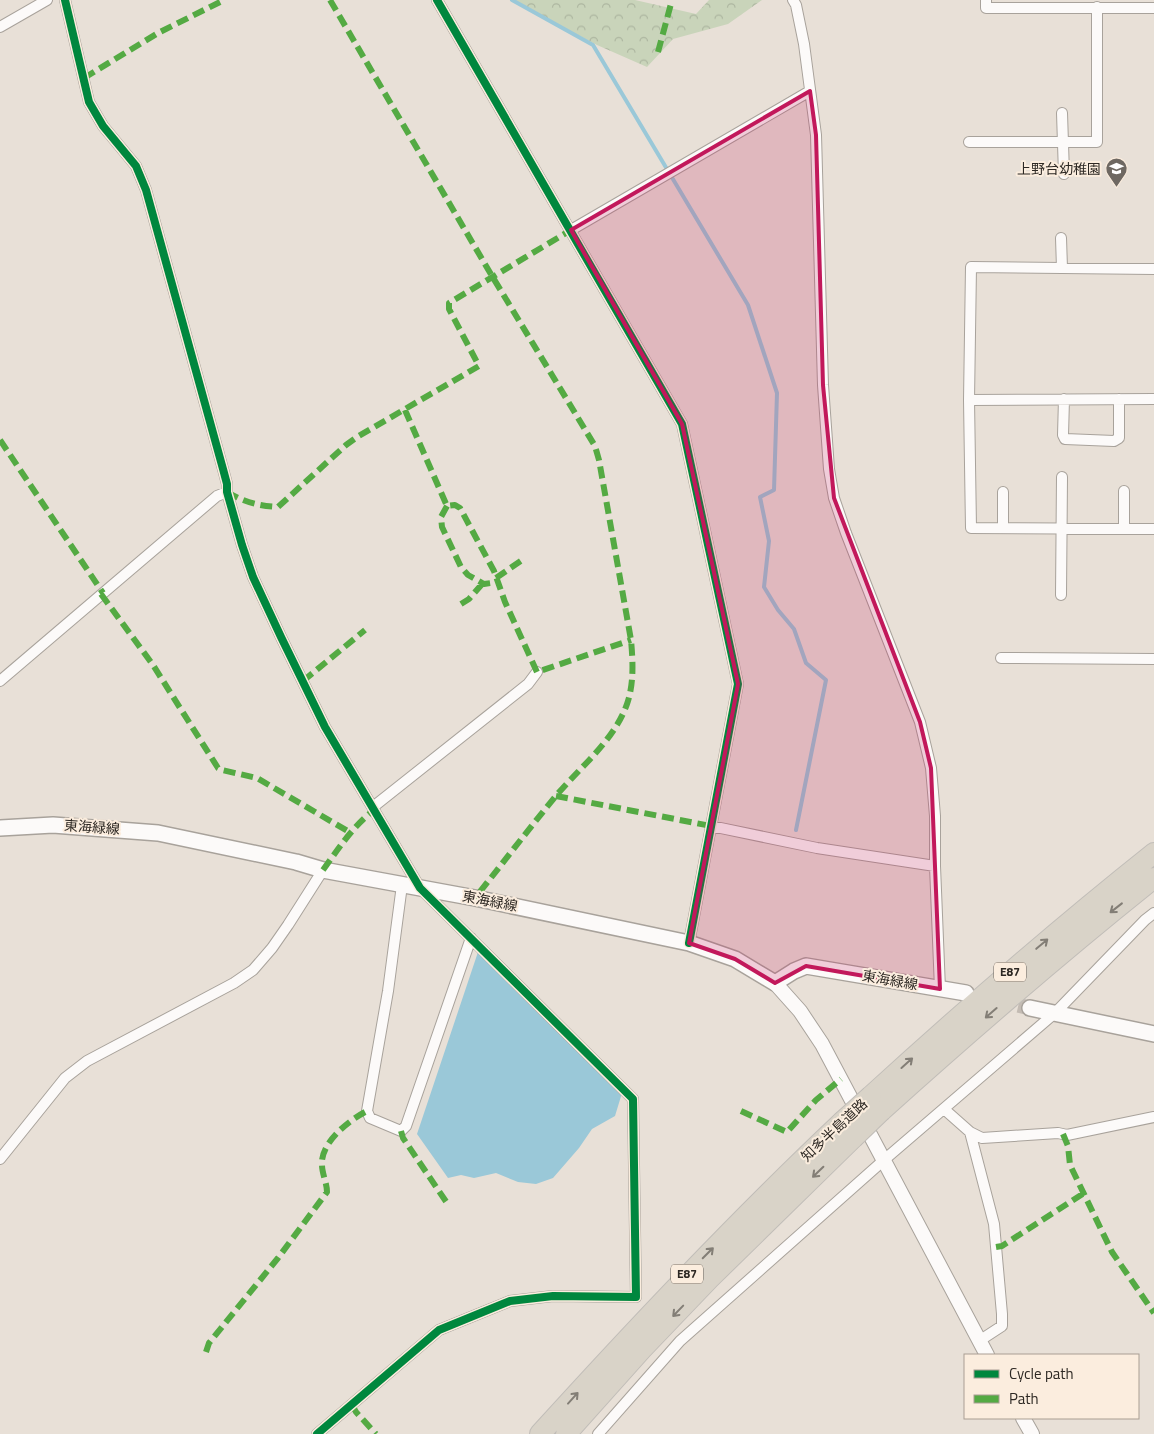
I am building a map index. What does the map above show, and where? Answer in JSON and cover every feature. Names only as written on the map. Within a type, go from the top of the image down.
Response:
[{"type":"highway","name":"知多半島道路","points":[[566,1434],[642,1349],[848,1130],[1000,980],[1080,912],[1154,853]]},
{"type":"highway","name":"知多半島道路","points":[[876,1103],[1154,878]]},
{"type":"highway","name":"知多半島道路","points":[[540,1434],[628,1336],[786,1174],[848,1130]]},
{"type":"main road","name":"東海緑線","points":[[0,828],[53,824],[158,832],[296,862],[323,870],[475,898],[689,943],[735,958],[775,983],[806,966],[966,993]]},
{"type":"main road","points":[[1030,1008],[1154,1034]]},
{"type":"street","points":[[0,27],[47,0]]},
{"type":"street","points":[[63,0],[89,102],[104,126],[136,166],[146,190],[223,469],[227,492],[253,577],[325,727],[420,888],[633,1099],[636,1298],[552,1296],[510,1301],[440,1330],[317,1434]]},
{"type":"street","points":[[437,0],[682,424],[738,684],[689,943]]},
{"type":"street","points":[[793,0],[796,5],[804,44],[816,135],[823,385],[829,469],[834,498],[846,533],[920,722],[932,768],[940,989]]},
{"type":"street","points":[[986,0],[986,8],[1058,4],[1097,7],[1132,4],[1154,8]]},
{"type":"street","points":[[969,142],[1097,142],[1097,7]]},
{"type":"street","points":[[571,230],[810,91]]},
{"type":"street","points":[[1062,113],[1064,174]]},
{"type":"street","points":[[1060,238],[1062,268]]},
{"type":"street","points":[[1154,270],[970,267],[969,400],[971,528],[1154,529]]},
{"type":"street","points":[[1064,400],[1063,435],[1065,439],[1114,441],[1119,438],[1119,399]]},
{"type":"street","points":[[969,400],[1154,399]]},
{"type":"street","points":[[1061,595],[1062,477]]},
{"type":"street","points":[[1124,491],[1124,529]]},
{"type":"street","points":[[0,681],[217,496],[227,492]]},
{"type":"street","points":[[1003,492],[1003,528]]},
{"type":"street","points":[[1002,658],[1154,658]]},
{"type":"street","points":[[373,807],[528,684],[537,672]]},
{"type":"street","points":[[711,826],[817,848],[935,866]]},
{"type":"street","points":[[0,1159],[65,1078],[87,1061],[234,983],[253,970],[288,925],[323,870]]},
{"type":"street","points":[[402,885],[388,991],[367,1111],[370,1118],[401,1131],[406,1126],[471,938]]},
{"type":"street","points":[[598,1434],[680,1341],[884,1160],[1055,1013],[1154,913]]},
{"type":"street","points":[[775,983],[800,1012],[822,1044],[986,1354]]},
{"type":"street","points":[[944,1109],[970,1132],[982,1138],[1058,1133],[1067,1135],[1154,1118]]},
{"type":"street","points":[[970,1132],[994,1224],[1002,1314],[1002,1326],[979,1341]]},
{"type":"street","points":[[1024,1419],[1032,1434]]},
{"type":"highlighted area","points":[[810,91],[816,135],[823,385],[834,498],[920,722],[931,768],[940,989],[806,966],[775,983],[735,959],[689,943],[738,684],[682,424],[571,230]]},
{"type":"green space","points":[[511,0],[635,0],[696,14],[709,0],[762,0],[728,24],[673,39],[647,67],[597,45]]},
{"type":"water","points":[[478,952],[622,1093],[615,1116],[592,1129],[579,1148],[553,1178],[536,1184],[518,1182],[496,1173],[474,1178],[461,1175],[448,1178],[417,1134]]},
{"type":"waterway","points":[[512,0],[593,45],[748,305],[777,393],[774,490],[760,497],[769,541],[764,587],[778,610],[794,629],[806,663],[826,680],[796,830]]},
{"type":"tunnel","points":[[996,1000],[1030,1008]]},
{"type":"marked path","points":[[84,78],[158,33],[224,0]]},
{"type":"marked path","points":[[330,0],[492,276],[595,446],[631,640],[631,689],[627,704],[614,730],[596,753],[555,797],[475,898]]},
{"type":"marked path","points":[[658,52],[672,0]]},
{"type":"marked path","points":[[227,492],[252,503],[278,507],[357,437],[479,366],[449,309],[449,303],[571,230]]},
{"type":"marked path","points":[[405,410],[447,506],[455,505],[460,508],[494,571],[505,602],[537,672],[631,640]]},
{"type":"marked path","points":[[0,440],[103,593]]},
{"type":"marked path","points":[[447,506],[441,517],[442,527],[461,567],[468,575],[484,584],[498,582]]},
{"type":"marked path","points":[[496,578],[522,560]]},
{"type":"marked path","points":[[461,604],[469,599],[483,583]]},
{"type":"marked path","points":[[101,594],[153,665],[218,768],[257,778],[351,833]]},
{"type":"marked path","points":[[303,681],[365,630]]},
{"type":"marked path","points":[[556,796],[711,826]]},
{"type":"marked path","points":[[323,870],[353,830],[374,810]]},
{"type":"marked path","points":[[741,1111],[787,1132],[816,1100],[841,1079]]},
{"type":"marked path","points":[[206,1352],[209,1343],[278,1258],[327,1192],[322,1165],[323,1157],[331,1141],[344,1126],[367,1111]]},
{"type":"marked path","points":[[401,1131],[403,1138],[447,1203]]},
{"type":"marked path","points":[[1063,1134],[1068,1146],[1070,1165],[1112,1252],[1154,1313]]},
{"type":"marked path","points":[[996,1247],[1002,1246],[1084,1193]]},
{"type":"marked path","points":[[352,1405],[376,1434]]},
{"type":"cycle path","points":[[65,0],[89,102],[103,126],[136,166],[146,190],[223,469],[227,492],[253,577],[325,727],[420,888],[633,1099],[636,1297],[553,1296],[510,1301],[439,1330],[317,1434]]},
{"type":"cycle path","points":[[437,0],[682,424],[738,684],[689,943]]},
{"type":"place","name":"上野台幼稚園","points":[[1117,188]]}]
